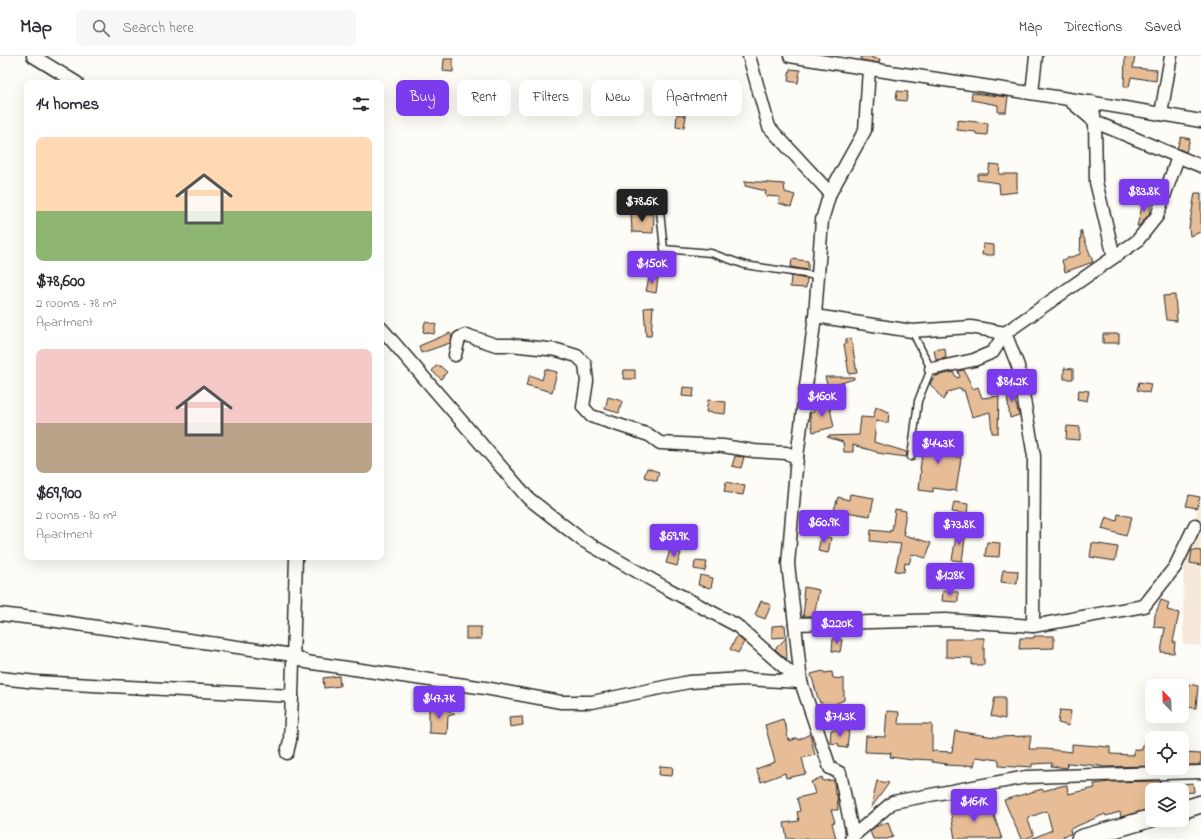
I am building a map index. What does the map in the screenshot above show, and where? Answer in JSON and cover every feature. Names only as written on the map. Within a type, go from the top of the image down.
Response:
[{"type":"main road","points":[[1189,808],[1201,804]]},
{"type":"main road","points":[[1080,839],[1145,820]]},
{"type":"street","points":[[33,56],[72,80]]},
{"type":"street","points":[[749,56],[769,126],[830,193]]},
{"type":"street","points":[[790,56],[840,60],[869,69],[1067,98],[1201,121]]},
{"type":"street","points":[[1032,93],[1036,56]]},
{"type":"street","points":[[1161,114],[1171,56]]},
{"type":"street","points":[[852,838],[840,773],[830,768],[800,682],[796,624],[788,564],[796,457],[815,316],[822,220],[830,193],[865,130],[869,69]]},
{"type":"street","points":[[1067,98],[1095,122],[1201,166]]},
{"type":"street","points":[[1092,102],[1095,122],[1096,182],[1114,257]]},
{"type":"street","points":[[931,369],[974,360],[993,352],[1005,333],[1137,242],[1157,216],[1178,157]]},
{"type":"street","points":[[815,316],[912,331],[971,327],[1005,333]]},
{"type":"street","points":[[384,331],[528,498],[582,540],[666,588],[736,625],[800,682]]},
{"type":"street","points":[[1005,333],[1018,366],[1034,456],[1033,626]]},
{"type":"street","points":[[455,355],[459,338],[466,334],[496,345],[511,345],[556,350],[577,356],[585,364],[587,381],[583,407],[592,416],[649,435],[660,443],[723,446],[754,451],[786,453],[796,457]]},
{"type":"street","points":[[796,624],[946,620],[1033,626],[1144,606],[1175,567],[1195,525]]},
{"type":"street","points":[[287,753],[290,740],[296,560]]},
{"type":"street","points":[[0,614],[293,655],[306,662],[485,688],[561,702],[592,702],[689,682],[744,679],[800,682]]},
{"type":"street","points":[[0,678],[37,682],[292,696]]},
{"type":"street","points":[[852,838],[893,802],[1026,776],[1201,772]]},
{"type":"lane","points":[[660,211],[664,249],[711,253],[745,265],[818,276]]},
{"type":"lane","points":[[912,331],[931,369],[918,401],[912,457]]},
{"type":"shaded area","points":[[1201,503],[1201,646],[1183,644],[1184,546]]},
{"type":"building","points":[[861,56],[872,56],[872,58],[880,59],[879,63],[861,60]]},
{"type":"building","points":[[1125,56],[1135,56],[1133,68],[1157,70],[1156,81],[1131,77],[1129,87],[1124,87]]},
{"type":"building","points":[[444,59],[453,59],[453,72],[443,71]]},
{"type":"building","points":[[790,69],[800,70],[798,83],[788,81]]},
{"type":"building","points":[[897,91],[908,92],[906,101],[896,100]]},
{"type":"building","points":[[972,93],[1008,97],[1006,112],[998,112],[998,105],[971,100]]},
{"type":"building","points":[[677,116],[686,116],[684,128],[676,127]]},
{"type":"building","points":[[957,120],[988,123],[987,135],[957,130]]},
{"type":"building","points":[[1181,137],[1190,139],[1186,152],[1177,148]]},
{"type":"building","points":[[990,164],[1000,165],[999,174],[1017,174],[1017,192],[1000,194],[999,183],[977,180],[978,174],[988,174]]},
{"type":"building","points":[[745,181],[784,184],[785,192],[795,195],[791,207],[778,203],[780,197],[765,196],[766,191],[745,186]]},
{"type":"building","points":[[1195,193],[1201,193],[1201,232],[1190,236],[1189,228]]},
{"type":"building","points":[[1143,203],[1151,205],[1149,214],[1139,226],[1137,226]]},
{"type":"building","points":[[631,212],[654,215],[653,233],[632,232]]},
{"type":"building","points":[[1081,230],[1093,262],[1065,272],[1062,260],[1080,254]]},
{"type":"building","points":[[983,244],[994,245],[994,255],[982,255]]},
{"type":"building","points":[[792,259],[808,261],[808,270],[791,267]]},
{"type":"building","points":[[791,276],[807,279],[806,288],[790,287]]},
{"type":"building","points":[[649,278],[658,278],[656,293],[646,291]]},
{"type":"building","points":[[1175,295],[1177,321],[1166,320],[1163,296]]},
{"type":"building","points":[[653,307],[651,336],[646,336],[644,308]]},
{"type":"building","points":[[425,322],[436,324],[434,334],[423,332]]},
{"type":"building","points":[[450,333],[452,337],[450,343],[421,353],[419,346]]},
{"type":"building","points":[[1103,334],[1119,334],[1119,343],[1103,343]]},
{"type":"building","points":[[851,338],[857,373],[849,374],[844,344],[846,344],[846,339]]},
{"type":"building","points":[[945,348],[946,358],[936,360],[934,350]]},
{"type":"building","points":[[436,366],[440,366],[447,372],[441,379],[432,371]]},
{"type":"building","points":[[1064,368],[1073,369],[1073,379],[1064,379]]},
{"type":"building","points":[[545,369],[557,372],[552,392],[526,385],[530,375],[542,380]]},
{"type":"building","points":[[624,370],[635,370],[635,379],[623,379]]},
{"type":"building","points":[[964,370],[973,389],[978,387],[982,398],[999,396],[998,433],[992,433],[990,412],[972,417],[964,390],[962,391],[961,388],[948,392],[943,400],[930,384],[936,376],[953,372],[957,378],[960,377],[958,371]]},
{"type":"building","points":[[825,377],[854,377],[854,379],[828,387]]},
{"type":"building","points":[[1139,382],[1151,384],[1149,393],[1137,390]]},
{"type":"building","points":[[683,387],[694,388],[693,397],[682,396]]},
{"type":"building","points":[[1011,387],[1019,415],[1010,418],[1006,388]]},
{"type":"building","points":[[1079,390],[1089,391],[1087,401],[1077,399]]},
{"type":"building","points":[[608,397],[622,401],[619,413],[605,409]]},
{"type":"building","points":[[708,400],[726,402],[725,414],[706,412]]},
{"type":"building","points":[[829,404],[834,427],[813,432],[810,413],[814,412],[813,407]]},
{"type":"building","points":[[876,407],[889,412],[888,423],[876,421],[874,442],[907,452],[906,457],[877,453],[853,445],[853,452],[844,452],[843,442],[827,437],[859,435],[861,417],[873,418]]},
{"type":"building","points":[[1067,426],[1080,427],[1080,440],[1066,439]]},
{"type":"building","points":[[941,436],[950,437],[949,456],[961,457],[956,491],[933,488],[933,492],[919,490],[922,454],[916,453],[918,438],[940,440]]},
{"type":"building","points":[[735,456],[744,457],[741,468],[732,466]]},
{"type":"building","points":[[647,468],[659,472],[657,481],[644,477]]},
{"type":"building","points":[[726,482],[745,486],[743,495],[724,492]]},
{"type":"building","points":[[850,494],[874,498],[870,516],[834,510],[838,497],[849,500]]},
{"type":"building","points":[[1189,495],[1200,497],[1197,508],[1186,506]]},
{"type":"building","points":[[954,502],[968,504],[967,514],[952,512]]},
{"type":"building","points":[[895,509],[906,511],[903,532],[905,532],[904,535],[931,543],[926,558],[912,554],[909,564],[905,563],[904,572],[895,571],[901,544],[870,541],[871,530],[892,531]]},
{"type":"building","points":[[1118,514],[1132,517],[1126,536],[1102,529],[1106,517],[1117,521]]},
{"type":"building","points":[[957,531],[966,532],[962,561],[952,560]]},
{"type":"building","points":[[821,536],[831,538],[828,553],[818,551]]},
{"type":"building","points":[[987,542],[1000,543],[999,557],[985,556]]},
{"type":"building","points":[[1092,543],[1118,547],[1115,561],[1090,557]]},
{"type":"building","points":[[670,550],[681,553],[677,566],[666,563]]},
{"type":"building","points":[[1192,550],[1201,551],[1201,565],[1190,563]]},
{"type":"building","points":[[695,561],[707,562],[705,571],[694,569]]},
{"type":"building","points":[[1003,570],[1018,571],[1017,584],[1001,582]]},
{"type":"building","points":[[700,575],[713,578],[711,588],[698,585]]},
{"type":"building","points":[[804,587],[819,590],[814,616],[803,616],[805,598],[803,598]]},
{"type":"building","points":[[943,591],[958,592],[958,602],[942,601]]},
{"type":"building","points":[[1161,600],[1169,603],[1167,610],[1179,613],[1173,642],[1175,642],[1174,653],[1161,652],[1165,628],[1154,627],[1155,615]]},
{"type":"building","points":[[761,601],[771,605],[765,619],[755,615]]},
{"type":"building","points":[[785,625],[786,637],[772,638],[772,626]]},
{"type":"building","points":[[466,627],[481,627],[481,639],[466,639]]},
{"type":"building","points":[[737,636],[744,642],[738,653],[730,649]]},
{"type":"building","points":[[1034,636],[1054,636],[1054,648],[1019,649],[1020,638],[1034,638]]},
{"type":"building","points":[[786,638],[787,659],[775,649]]},
{"type":"building","points":[[984,638],[984,665],[972,665],[972,658],[946,657],[946,639]]},
{"type":"building","points":[[833,639],[842,640],[840,652],[832,651]]},
{"type":"building","points":[[823,671],[824,673],[832,672],[833,678],[844,679],[844,700],[824,709],[817,695],[811,674]]},
{"type":"building","points":[[339,676],[340,686],[324,688],[323,678]]},
{"type":"building","points":[[1189,684],[1198,686],[1196,708],[1189,707]]},
{"type":"building","points":[[995,697],[1005,697],[1005,719],[991,716]]},
{"type":"building","points":[[429,706],[442,707],[455,714],[448,716],[447,734],[429,733]]},
{"type":"building","points":[[1060,710],[1071,711],[1069,726],[1058,723]]},
{"type":"building","points":[[887,711],[899,712],[898,724],[932,724],[932,751],[952,752],[955,731],[995,737],[1031,736],[1029,749],[1072,752],[1072,744],[1110,747],[1110,754],[1134,755],[1134,749],[1142,750],[1145,741],[1145,766],[1101,767],[1068,763],[1067,768],[1051,766],[1052,763],[1032,764],[1032,767],[1016,767],[999,766],[999,760],[976,757],[974,766],[944,765],[947,764],[932,762],[932,760],[912,760],[890,757],[891,753],[865,752],[866,736],[885,737]]},
{"type":"building","points":[[522,716],[523,725],[510,727],[509,717]]},
{"type":"building","points":[[783,719],[786,726],[788,740],[790,739],[790,741],[797,738],[798,740],[810,734],[815,755],[802,758],[806,774],[786,778],[785,773],[761,782],[756,769],[775,762],[765,725]]},
{"type":"building","points":[[831,730],[849,730],[847,748],[839,747],[839,744],[830,743]]},
{"type":"building","points":[[1189,753],[1201,754],[1201,763],[1199,763],[1199,765],[1189,765]]},
{"type":"building","points":[[660,766],[673,767],[672,776],[659,775]]},
{"type":"building","points":[[822,777],[823,781],[834,780],[838,810],[831,810],[835,822],[832,823],[836,839],[787,839],[784,823],[799,821],[797,812],[800,811],[797,798],[814,794],[815,793],[811,782]]},
{"type":"building","points":[[877,781],[889,783],[871,808]]},
{"type":"building","points":[[1160,781],[1160,783],[1145,783],[1145,810],[1121,817],[1120,812],[1106,816],[1105,814],[1070,829],[1071,834],[1063,836],[1064,839],[1031,839],[1052,830],[1047,811],[1027,818],[1034,835],[1021,839],[1004,800],[1042,789],[1043,791],[1067,785],[1068,794],[1095,788],[1094,784],[1109,782]]},
{"type":"building","points":[[1189,783],[1193,783],[1194,792],[1189,792]]},
{"type":"building","points":[[962,803],[964,808],[975,805],[976,810],[991,807],[1002,839],[955,839],[950,808]]},
{"type":"building","points":[[888,822],[893,837],[887,839],[873,839],[870,831],[875,827]]}]
